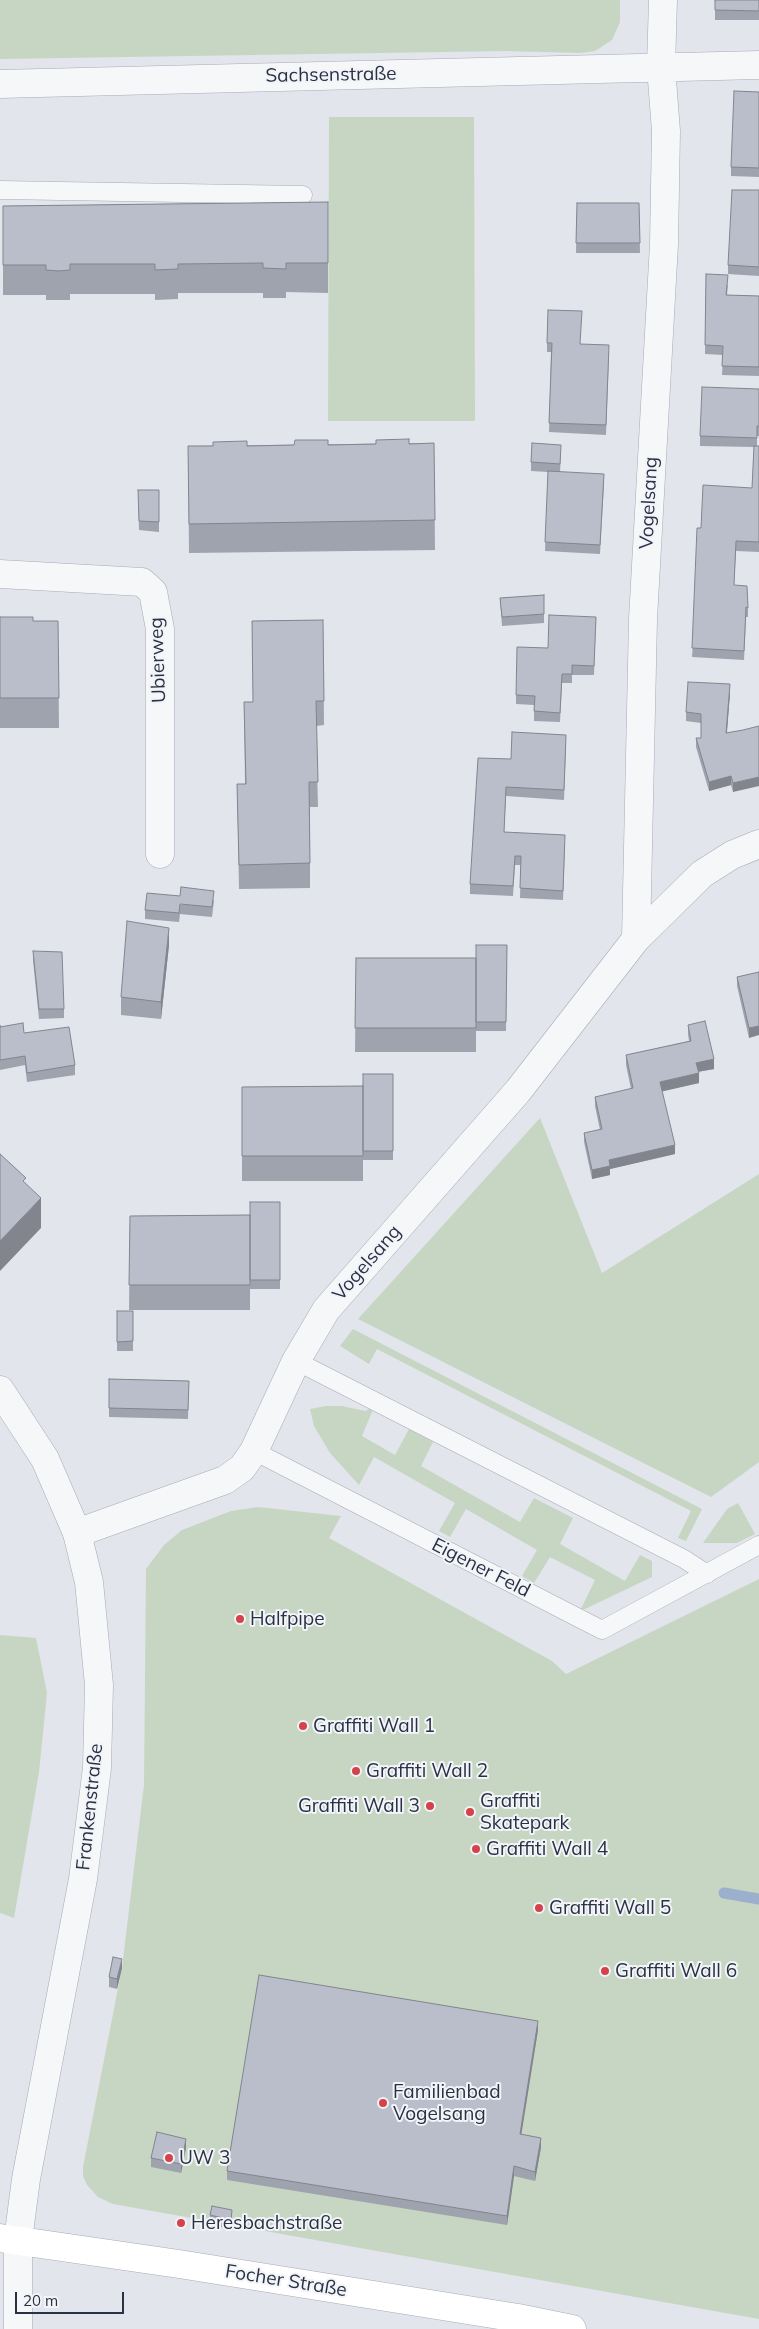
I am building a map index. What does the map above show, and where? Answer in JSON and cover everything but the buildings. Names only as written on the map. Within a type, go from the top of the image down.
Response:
[{"type":"main road","name":"Focher Straße","points":[[9,2239],[441,2306],[572,2329]]},
{"type":"street","name":"Vogelsang","points":[[636,940],[643,619],[664,244],[666,131],[661,67],[663,0]]},
{"type":"street","points":[[661,67],[759,65]]},
{"type":"street","name":"Sachsenstraße","points":[[0,84],[661,67]]},
{"type":"street","name":"Ubierweg","points":[[0,574],[142,582],[153,592],[160,629],[160,854]]},
{"type":"street","name":"Vogelsang","points":[[77,1533],[225,1480],[242,1468],[254,1451],[296,1361],[326,1310],[518,1091],[636,940],[702,874],[732,855],[759,844]]},
{"type":"street","name":"Frankenstraße","points":[[0,1390],[45,1459],[77,1533],[89,1582],[99,1685],[97,1768],[83,1879],[26,2179],[9,2239]]},
{"type":"street","points":[[9,2239],[18,2329]]},
{"type":"lane","points":[[0,190],[303,195]]},
{"type":"lane","points":[[296,1361],[676,1554],[707,1574]]},
{"type":"lane","name":"Eigener Feld","points":[[254,1451],[602,1630],[759,1545]]},
{"type":"green space","points":[[0,0],[620,0],[620,22],[612,40],[595,51],[581,53],[506,51],[0,59]]},
{"type":"green space","points":[[329,117],[474,117],[475,421],[328,421]]},
{"type":"green space","points":[[540,1118],[602,1273],[759,1174],[759,1462],[711,1497],[358,1319]]},
{"type":"green space","points":[[353,1329],[702,1509],[686,1541],[678,1538],[691,1511],[377,1349],[369,1364],[340,1346]]},
{"type":"green space","points":[[342,1406],[365,1411],[374,1407],[362,1436],[395,1455],[409,1429],[433,1442],[421,1466],[520,1522],[534,1498],[573,1518],[560,1544],[625,1581],[640,1555],[652,1561],[652,1577],[585,1609],[581,1609],[595,1580],[550,1557],[534,1583],[522,1576],[537,1550],[466,1509],[450,1537],[439,1531],[455,1503],[374,1457],[359,1485],[330,1453],[314,1426],[310,1409]]},
{"type":"green space","points":[[738,1503],[755,1534],[737,1543],[703,1543],[727,1509]]},
{"type":"green space","points":[[258,1507],[341,1516],[329,1538],[552,1661],[566,1674],[759,1579],[759,2319],[113,2204],[98,2197],[87,2185],[83,2176],[83,2167],[122,1968],[144,1785],[146,1569],[164,1545],[182,1530],[231,1511]]},
{"type":"green space","points":[[0,1635],[36,1638],[47,1693],[39,1772],[14,1918],[0,1913]]},
{"type":"waterway","points":[[724,1893],[759,1899]]},
{"type":"place","name":"Halfpipe","points":[[240,1619]]},
{"type":"place","name":"Graffiti Wall 1","points":[[303,1726]]},
{"type":"place","name":"Graffiti Wall 2","points":[[356,1771]]},
{"type":"place","name":"Graffiti Wall 3","points":[[430,1806]]},
{"type":"place","name":"Graffiti Skatepark","points":[[470,1812]]},
{"type":"place","name":"Graffiti Wall 4","points":[[476,1849]]},
{"type":"place","name":"Graffiti Wall 5","points":[[539,1908]]},
{"type":"place","name":"Graffiti Wall 6","points":[[605,1971]]},
{"type":"place","name":"Familienbad Vogelsang","points":[[383,2103]]},
{"type":"place","name":"UW 3","points":[[169,2158]]},
{"type":"place","name":"Heresbachstraße","points":[[181,2223]]}]
